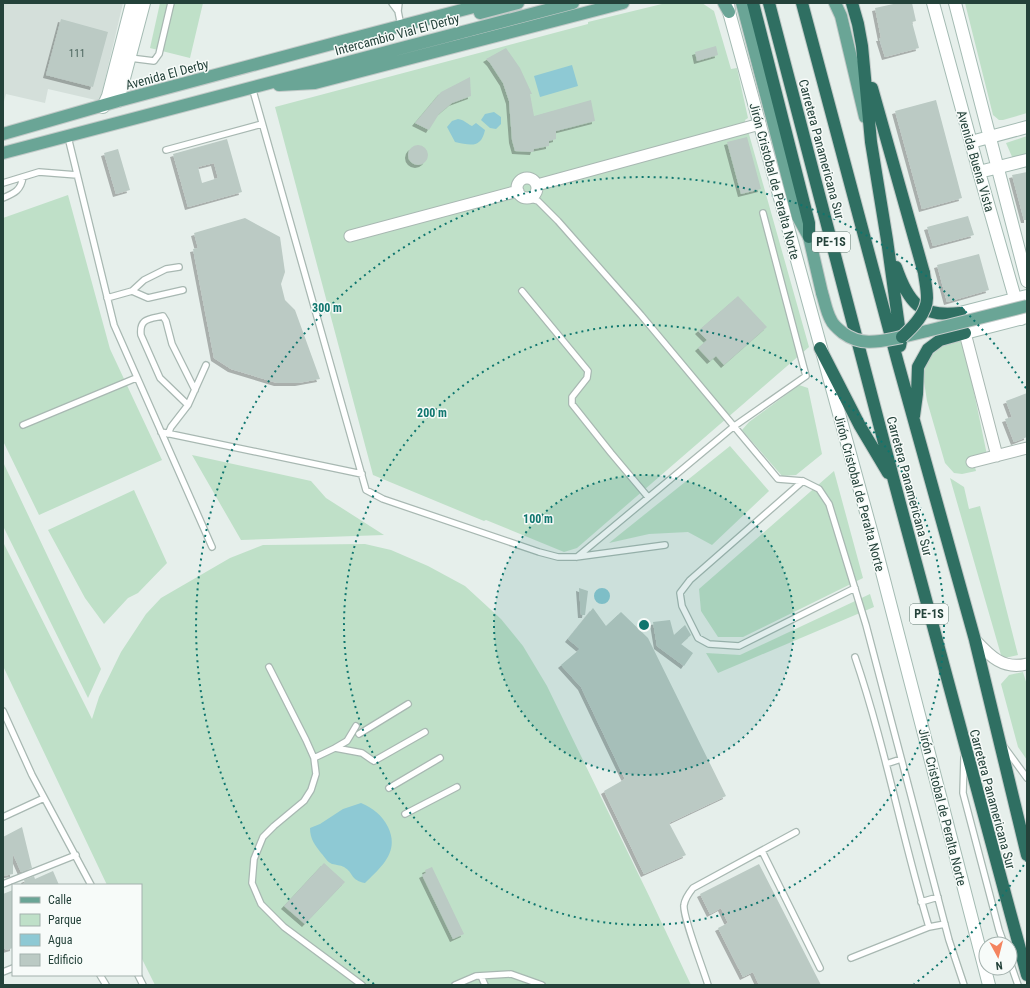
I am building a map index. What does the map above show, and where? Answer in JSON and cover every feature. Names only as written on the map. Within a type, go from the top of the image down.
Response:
[{"type":"highway","points":[[754,3],[809,223],[809,237]]},
{"type":"highway","name":"Carretera Panamericana Sur","points":[[769,3],[894,481],[1027,975]]},
{"type":"highway","name":"Carretera Panamericana Sur","points":[[802,3],[898,363],[975,640],[1027,855]]},
{"type":"highway","points":[[852,3],[858,24],[871,142],[887,240],[901,341],[898,363]]},
{"type":"highway","points":[[863,60],[924,273],[927,299],[925,307],[915,323],[902,337]]},
{"type":"highway","points":[[887,240],[902,284],[910,298],[921,308],[934,313],[960,313]]},
{"type":"highway","points":[[914,419],[918,367],[928,349],[940,340],[965,333]]},
{"type":"highway","points":[[820,348],[860,426],[894,481]]},
{"type":"main road","points":[[339,42],[489,3]]},
{"type":"main road","points":[[339,42],[388,38],[518,3]]},
{"type":"main road","name":"Intercambio Vial El Derby","points":[[252,87],[573,3]]},
{"type":"main road","points":[[3,153],[252,87],[315,83],[623,3]]},
{"type":"main road","points":[[742,3],[798,217],[809,237],[827,311],[836,328],[854,339],[877,342],[1027,306]]},
{"type":"main road","points":[[835,3],[840,16],[871,142]]},
{"type":"main road","name":"Avenida El Derby","points":[[3,134],[103,107],[118,101],[339,42]]},
{"type":"street","points":[[103,107],[108,96],[132,3]]},
{"type":"street","points":[[118,101],[144,3]]},
{"type":"street","name":"Avenida Buena Vista","points":[[933,3],[979,172],[1021,297],[1024,318]]},
{"type":"street","name":"Avenida Buena Vista","points":[[955,3],[1027,281]]},
{"type":"street","name":"Jirón Cristobal de Peralta Norte","points":[[727,6],[875,545],[989,985]]},
{"type":"street","points":[[537,185],[760,124]]},
{"type":"street","points":[[971,142],[1027,127]]},
{"type":"street","points":[[979,172],[1027,160]]},
{"type":"street","points":[[524,178],[530,178],[537,185],[535,194],[528,198],[522,196],[518,191],[518,185],[524,178]]},
{"type":"street","points":[[350,236],[518,191]]},
{"type":"street","points":[[960,313],[1021,297]]},
{"type":"street","points":[[997,456],[965,333],[1024,318]]},
{"type":"street","points":[[972,462],[1027,448]]},
{"type":"street","points":[[975,640],[994,659],[1008,665],[1020,666],[1027,664]]},
{"type":"lane","points":[[130,58],[154,61],[159,54],[171,3]]},
{"type":"lane","points":[[392,3],[398,11]]},
{"type":"lane","points":[[400,3],[398,11],[401,26]]},
{"type":"lane","points":[[252,87],[366,490],[383,498],[539,552],[558,557],[576,557],[665,544]]},
{"type":"lane","points":[[166,150],[262,124]]},
{"type":"lane","points":[[68,137],[114,325],[136,378],[212,547]]},
{"type":"lane","points":[[3,182],[39,172],[77,175]]},
{"type":"lane","points":[[3,198],[13,194],[18,189],[22,184],[23,177]]},
{"type":"lane","points":[[528,198],[538,201],[558,221],[778,479],[803,481],[819,489],[830,504],[866,625],[945,924],[964,985]]},
{"type":"lane","points":[[576,557],[733,427],[806,376],[763,213]]},
{"type":"lane","points":[[107,298],[132,291],[144,280],[166,269],[179,267]]},
{"type":"lane","points":[[132,291],[148,298],[183,290]]},
{"type":"lane","points":[[522,291],[588,371],[587,378],[572,397],[572,404],[648,497]]},
{"type":"lane","points":[[188,405],[160,378],[141,335],[140,328],[148,319],[163,316],[166,321],[172,344],[195,390]]},
{"type":"lane","points":[[168,434],[171,427],[188,405],[206,365]]},
{"type":"lane","points":[[22,425],[136,378]]},
{"type":"lane","points":[[161,432],[362,474]]},
{"type":"lane","points":[[803,481],[690,580],[680,593],[682,606],[698,638],[709,644],[739,646],[855,588]]},
{"type":"lane","points":[[855,657],[886,764],[921,902],[929,927]]},
{"type":"lane","points":[[269,668],[314,758],[316,774],[311,790],[304,801],[274,826],[263,838],[254,859],[252,883],[262,904],[284,927],[362,985]]},
{"type":"lane","points":[[359,734],[408,704]]},
{"type":"lane","points":[[3,711],[32,775],[90,884]]},
{"type":"lane","points":[[314,758],[347,741],[356,726]]},
{"type":"lane","points":[[335,748],[362,753],[373,760],[425,732]]},
{"type":"lane","points":[[999,740],[1027,778]]},
{"type":"lane","points":[[965,747],[963,794],[1002,936]]},
{"type":"lane","points":[[389,788],[440,758]]},
{"type":"lane","points":[[886,764],[901,758]]},
{"type":"lane","points":[[405,814],[457,786]]},
{"type":"lane","points":[[3,817],[44,798]]},
{"type":"lane","points":[[708,985],[689,927],[684,906],[687,896],[693,888],[796,832]]},
{"type":"lane","points":[[762,851],[820,968]]},
{"type":"lane","points":[[3,884],[76,855]]},
{"type":"lane","points":[[921,902],[938,897]]},
{"type":"lane","points":[[851,958],[929,927],[945,924]]},
{"type":"lane","points":[[455,985],[476,976],[511,974],[542,985]]},
{"type":"lane","points":[[101,976],[106,985]]},
{"type":"lane","points":[[138,976],[143,985]]},
{"type":"lane","points":[[481,976],[485,985]]},
{"type":"shaded area","points":[[3,3],[123,3],[100,101],[48,89],[45,103],[6,94],[3,105]]},
{"type":"green space","points":[[160,3],[203,3],[190,58],[150,48]]},
{"type":"green space","points":[[666,3],[702,3],[714,11],[731,69],[737,68],[748,118],[745,120],[809,347],[577,548],[564,552],[373,475],[275,107],[588,24],[588,22]]},
{"type":"green space","points":[[965,3],[1027,3],[1027,113],[1003,120],[999,120],[993,115]]},
{"type":"green space","points":[[1027,136],[1027,155],[1013,159],[1006,143]]},
{"type":"green space","points":[[68,195],[110,349],[162,460],[39,515],[3,441],[3,218]]},
{"type":"green space","points":[[959,338],[964,344],[987,455],[973,459],[976,471],[962,474],[954,473],[945,463],[927,401],[923,375],[926,365],[932,355],[942,345]]},
{"type":"green space","points":[[799,385],[808,388],[822,454],[796,475],[782,476],[742,430],[749,422]]},
{"type":"green space","points":[[730,446],[769,491],[712,545],[688,532],[649,534],[609,543]]},
{"type":"green space","points":[[192,455],[311,481],[326,498],[384,535],[241,540]]},
{"type":"green space","points":[[3,462],[101,669],[88,698],[3,526]]},
{"type":"green space","points":[[834,471],[863,578],[743,637],[718,637],[701,611],[699,589]]},
{"type":"green space","points":[[950,478],[964,487],[969,509],[980,506],[1018,655],[1005,658],[1001,655]]},
{"type":"green space","points":[[134,490],[167,563],[138,593],[128,598],[104,624],[85,598],[48,530]]},
{"type":"green space","points":[[3,542],[92,719],[99,697],[121,652],[146,614],[161,598],[230,558],[263,545],[365,544],[391,550],[428,566],[465,586],[501,619],[523,646],[547,686],[691,985],[155,985],[142,959],[142,884],[107,884],[3,666]]},
{"type":"green space","points":[[870,594],[874,607],[718,673],[706,653],[740,655]]},
{"type":"green space","points":[[1023,672],[1027,685],[1027,760],[1018,747],[1001,684],[1009,675]]},
{"type":"water","points":[[572,65],[578,86],[540,97],[534,76]]},
{"type":"water","points":[[494,112],[501,117],[501,124],[496,129],[490,128],[481,120],[485,114]]},
{"type":"water","points":[[458,119],[472,126],[476,123],[485,130],[481,140],[478,143],[470,145],[455,142],[447,127],[452,121]]},
{"type":"water","points":[[602,588],[608,590],[610,596],[608,602],[602,604],[596,602],[594,596],[596,590]]},
{"type":"water","points":[[361,803],[380,815],[388,827],[392,844],[387,858],[365,883],[354,878],[344,867],[327,861],[313,842],[310,828],[320,824],[343,809]]},
{"type":"building","points":[[898,3],[912,3],[916,21],[912,22],[919,48],[885,57],[879,38],[881,38],[875,8]]},
{"type":"building","points":[[61,19],[108,32],[93,87],[46,75]]},
{"type":"building","points":[[716,46],[718,55],[697,61],[695,52]]},
{"type":"building","points":[[506,48],[520,68],[532,94],[530,94],[534,116],[591,100],[595,121],[556,131],[556,139],[549,141],[549,146],[534,149],[533,152],[515,151],[512,140],[509,101],[503,83],[486,59]]},
{"type":"building","points":[[470,77],[471,96],[452,103],[439,114],[429,130],[415,123],[441,92]]},
{"type":"building","points":[[936,100],[962,198],[922,209],[895,111]]},
{"type":"building","points":[[747,137],[761,189],[741,194],[727,142]]},
{"type":"building","points":[[227,139],[242,192],[188,207],[173,154]],"holes":[[[214,163],[218,178],[202,183],[198,167]]]},
{"type":"building","points":[[418,145],[425,148],[428,155],[425,162],[418,165],[411,162],[408,155],[411,148]]},
{"type":"building","points":[[118,149],[130,190],[116,194],[104,153]]},
{"type":"building","points":[[1027,172],[1027,220],[1024,220],[1012,175]]},
{"type":"building","points":[[968,216],[974,235],[933,246],[927,227]]},
{"type":"building","points":[[245,218],[280,237],[285,272],[281,284],[285,300],[295,310],[320,379],[298,383],[277,383],[231,369],[214,358],[193,249],[198,248],[194,233]]},
{"type":"building","points":[[979,254],[989,290],[947,302],[937,265]]},
{"type":"building","points":[[738,296],[767,327],[724,365],[716,356],[710,361],[698,348],[707,340],[698,331]]},
{"type":"building","points":[[1027,393],[1027,437],[1014,442],[1005,419],[1012,417],[1006,401]]},
{"type":"building","points":[[579,588],[588,591],[585,615],[581,615]]},
{"type":"building","points":[[593,608],[606,626],[621,612],[648,638],[726,796],[669,823],[686,855],[644,874],[604,791],[625,779],[581,687],[561,665],[580,649],[568,639]]},
{"type":"building","points":[[670,620],[674,635],[685,625],[691,635],[681,644],[693,653],[684,666],[657,646],[653,622]]},
{"type":"building","points":[[22,827],[32,868],[21,872],[13,854],[13,874],[3,876],[3,837]]},
{"type":"building","points":[[324,863],[345,882],[305,924],[284,906]]},
{"type":"building","points":[[759,864],[821,985],[759,985],[753,972],[743,977],[718,928],[728,923],[721,908],[710,914],[700,894]]},
{"type":"building","points":[[432,867],[464,934],[453,939],[422,875],[426,873],[425,870]]},
{"type":"building","points":[[53,871],[59,884],[23,884],[25,883],[24,880],[34,876],[35,879]]},
{"type":"building","points":[[12,890],[12,948],[6,950],[5,948],[3,949],[3,894]]}]
